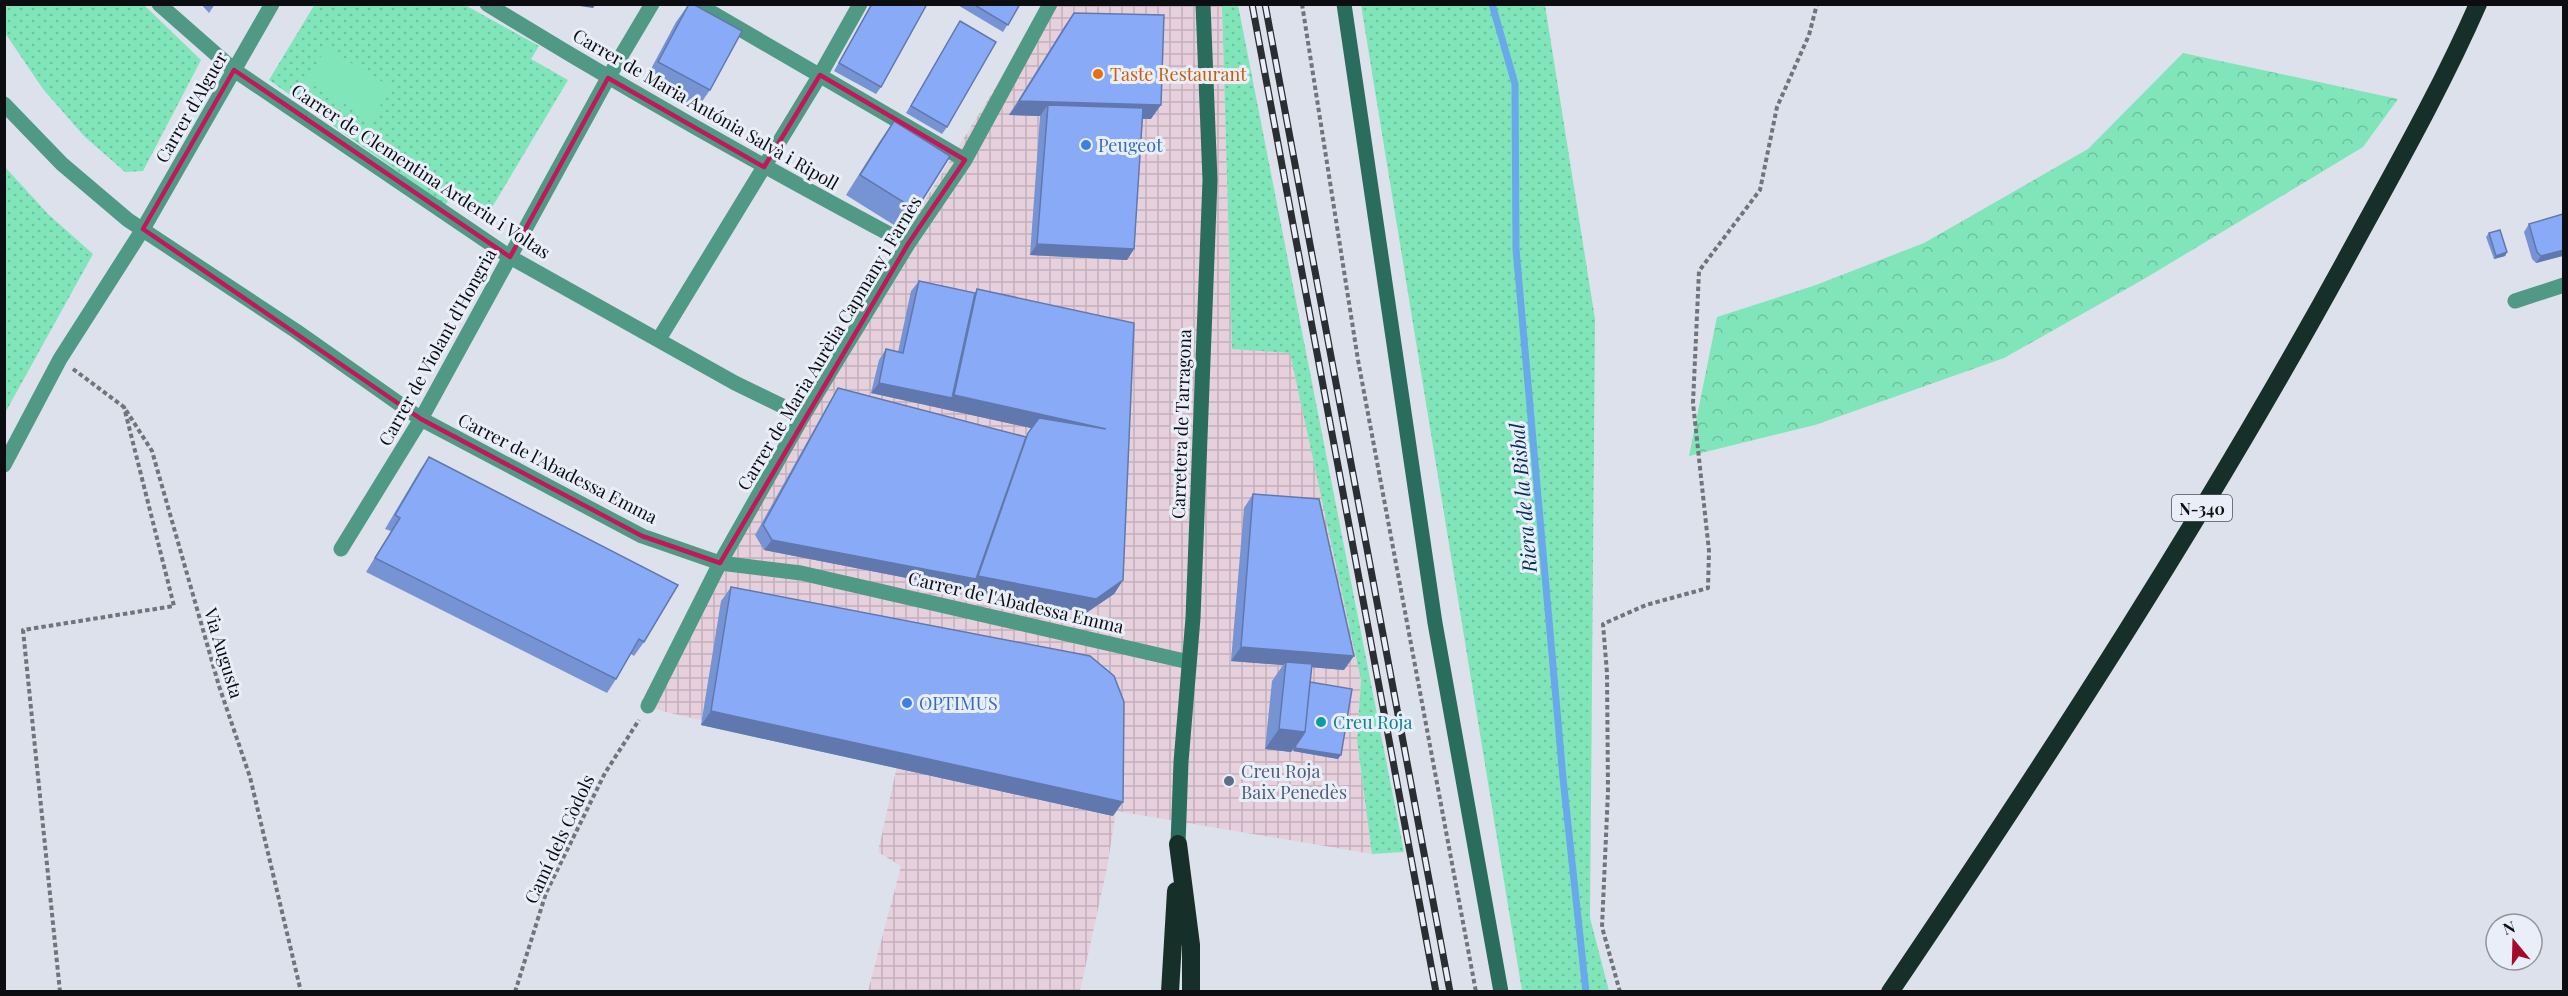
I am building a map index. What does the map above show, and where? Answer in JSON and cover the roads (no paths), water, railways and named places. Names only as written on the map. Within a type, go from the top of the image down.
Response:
[{"type":"highway","name":"N-340","points":[[1890,992],[2001,828],[2141,609],[2285,371],[2445,78],[2478,4]]},
{"type":"highway","points":[[1170,992],[1178,844]]},
{"type":"highway","points":[[1178,844],[1191,945],[1191,992]]},
{"type":"street","name":"Carrer de Clementina Arderiu i Voltas","points":[[159,4],[234,70],[510,257],[735,383],[803,416]]},
{"type":"street","name":"Carrer d'Alguer","points":[[4,465],[60,359],[143,229],[272,4]]},
{"type":"street","name":"Carrer de Maria Antónia Salvà i Ripoll","points":[[487,4],[608,78],[764,167],[908,244]]},
{"type":"street","name":"Carrer de Violant d'Hongria","points":[[340,549],[421,419],[608,78],[652,4]]},
{"type":"street","points":[[697,4],[966,160]]},
{"type":"street","points":[[659,339],[820,75],[860,4]]},
{"type":"street","name":"Carrer de Maria Aurèlia Capmany i Farnès","points":[[648,706],[720,562],[803,416],[908,244],[966,160],[1050,4]]},
{"type":"street","name":"Carretera de Tarragona","points":[[1178,844],[1181,762],[1193,618],[1210,180],[1203,4]]},
{"type":"street","points":[[1344,4],[1435,623],[1501,992]]},
{"type":"street","name":"Carrer de l'Abadessa Emma","points":[[4,104],[62,164],[143,229],[296,331],[421,419],[642,536],[720,562],[801,573],[1189,662]]},
{"type":"street","points":[[2515,301],[2564,285]]},
{"type":"waterway","name":"Riera de la Bisbal","points":[[1492,4],[1515,84],[1516,249],[1563,778],[1586,992]]},
{"type":"railway","points":[[1252,4],[1436,992]]},
{"type":"railway","points":[[1265,4],[1450,992]]},
{"type":"place","name":"Taste Restaurant","points":[[1098,74]]},
{"type":"place","name":"Peugeot","points":[[1086,145]]},
{"type":"place","name":"OPTIMUS","points":[[907,703]]},
{"type":"place","name":"Creu Roja","points":[[1321,722]]},
{"type":"place","name":"Creu Roja Baix Penedès","points":[[1229,781]]}]
